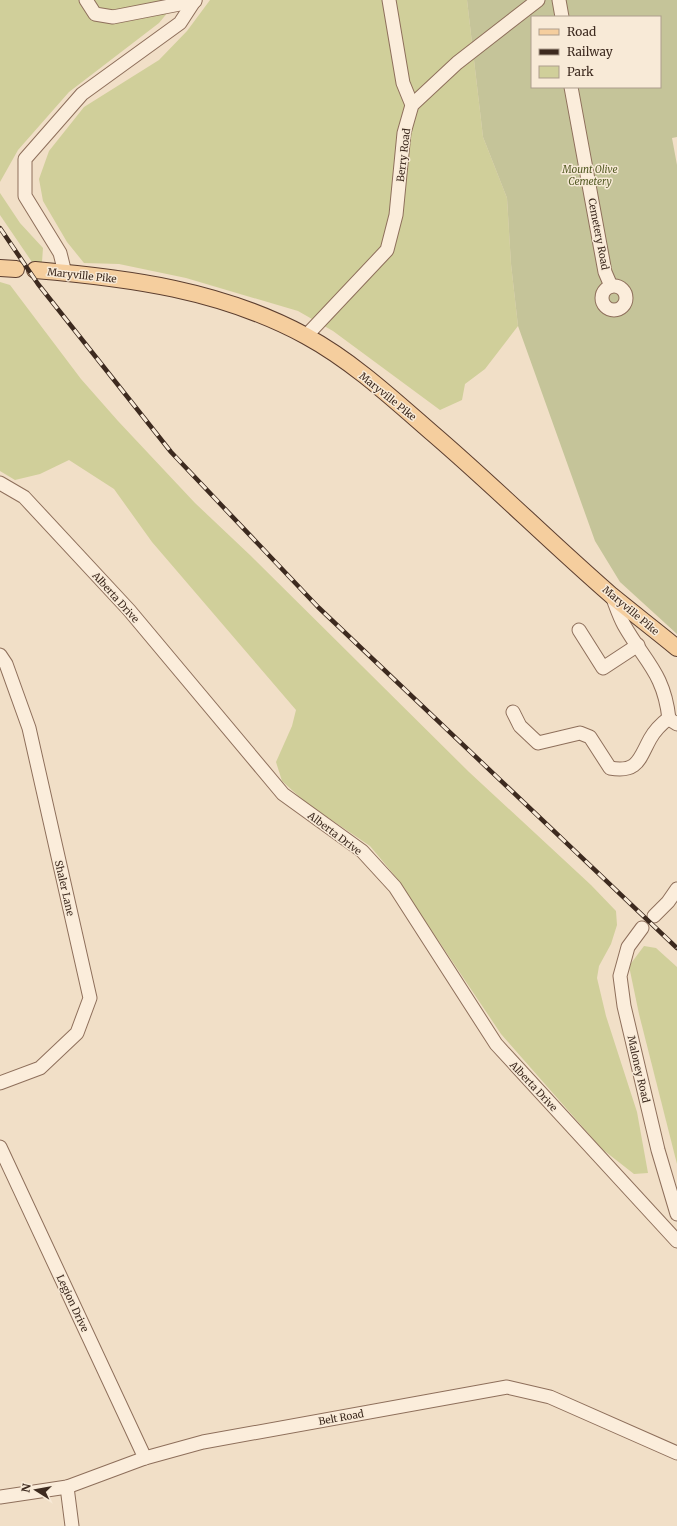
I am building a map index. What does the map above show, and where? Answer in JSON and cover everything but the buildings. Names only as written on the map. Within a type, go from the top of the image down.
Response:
[{"type":"main road","name":"Maryville Pike","points":[[35,270],[137,280],[195,293],[252,312],[306,336],[380,388],[459,456],[611,595],[677,648]]},
{"type":"street","points":[[86,0],[95,14],[113,17],[195,1]]},
{"type":"street","points":[[389,0],[403,83],[412,104],[457,63],[538,0]]},
{"type":"street","points":[[559,0],[562,16]]},
{"type":"street","points":[[66,273],[60,253],[26,196],[24,160],[82,94],[180,23],[195,1]]},
{"type":"street","name":"Cemetery Road","points":[[571,88],[605,272],[611,286],[613,270],[578,88]]},
{"type":"street","name":"Berry Road","points":[[306,336],[387,250],[396,215],[404,133],[412,104]]},
{"type":"street","name":"Alberta Drive","points":[[0,483],[24,497],[129,610],[282,794],[362,852],[395,887],[496,1044],[677,1241]]},
{"type":"street","points":[[513,712],[520,726],[538,742],[580,733],[590,737],[610,768],[620,769],[633,766],[640,760],[658,728],[673,721],[659,678],[624,625],[611,595]]},
{"type":"street","points":[[579,630],[603,668],[638,645]]},
{"type":"street","name":"Shaler Lane","points":[[0,655],[6,664],[29,728],[90,998],[77,1033],[46,1063],[40,1068],[0,1083]]},
{"type":"street","points":[[654,916],[668,902],[677,889]]},
{"type":"street","name":"Maloney Road","points":[[642,928],[628,947],[623,959],[620,976],[624,1006],[658,1150],[677,1214]]},
{"type":"street","name":"Legion Drive","points":[[0,1147],[145,1458]]},
{"type":"street","name":"Belt Road","points":[[0,1497],[67,1488],[145,1458],[203,1442],[507,1387],[550,1397],[677,1453]]},
{"type":"street","points":[[67,1488],[72,1526]]},
{"type":"green space","points":[[0,0],[178,0],[159,23],[69,92],[18,150],[0,182]]},
{"type":"green space","points":[[210,0],[467,0],[483,137],[507,198],[511,264],[518,326],[485,369],[465,384],[462,400],[440,410],[333,331],[298,311],[186,278],[119,264],[84,263],[67,242],[43,201],[39,179],[49,151],[84,107],[159,60],[187,31]]},
{"type":"green space","name":"Mount Olive Cemetery","points":[[467,0],[677,0],[677,137],[672,138],[677,165],[677,634],[620,582],[595,541],[518,326],[511,264],[507,198],[483,137]]},
{"type":"green space","points":[[0,193],[20,223],[43,248],[42,262],[32,262],[0,215]]},
{"type":"green space","points":[[0,282],[10,285],[81,379],[195,503],[251,556],[469,772],[591,885],[616,911],[617,925],[611,944],[599,966],[597,978],[606,1016],[637,1112],[648,1173],[634,1174],[602,1149],[501,1034],[395,876],[370,846],[305,802],[282,781],[276,762],[292,726],[296,710],[152,542],[114,489],[69,460],[40,474],[15,480],[0,471]]},
{"type":"green space","points":[[644,946],[656,948],[677,967],[677,1164],[639,1014],[629,966]]},
{"type":"railway","points":[[0,228],[38,284],[171,452],[318,607],[677,948]]}]
